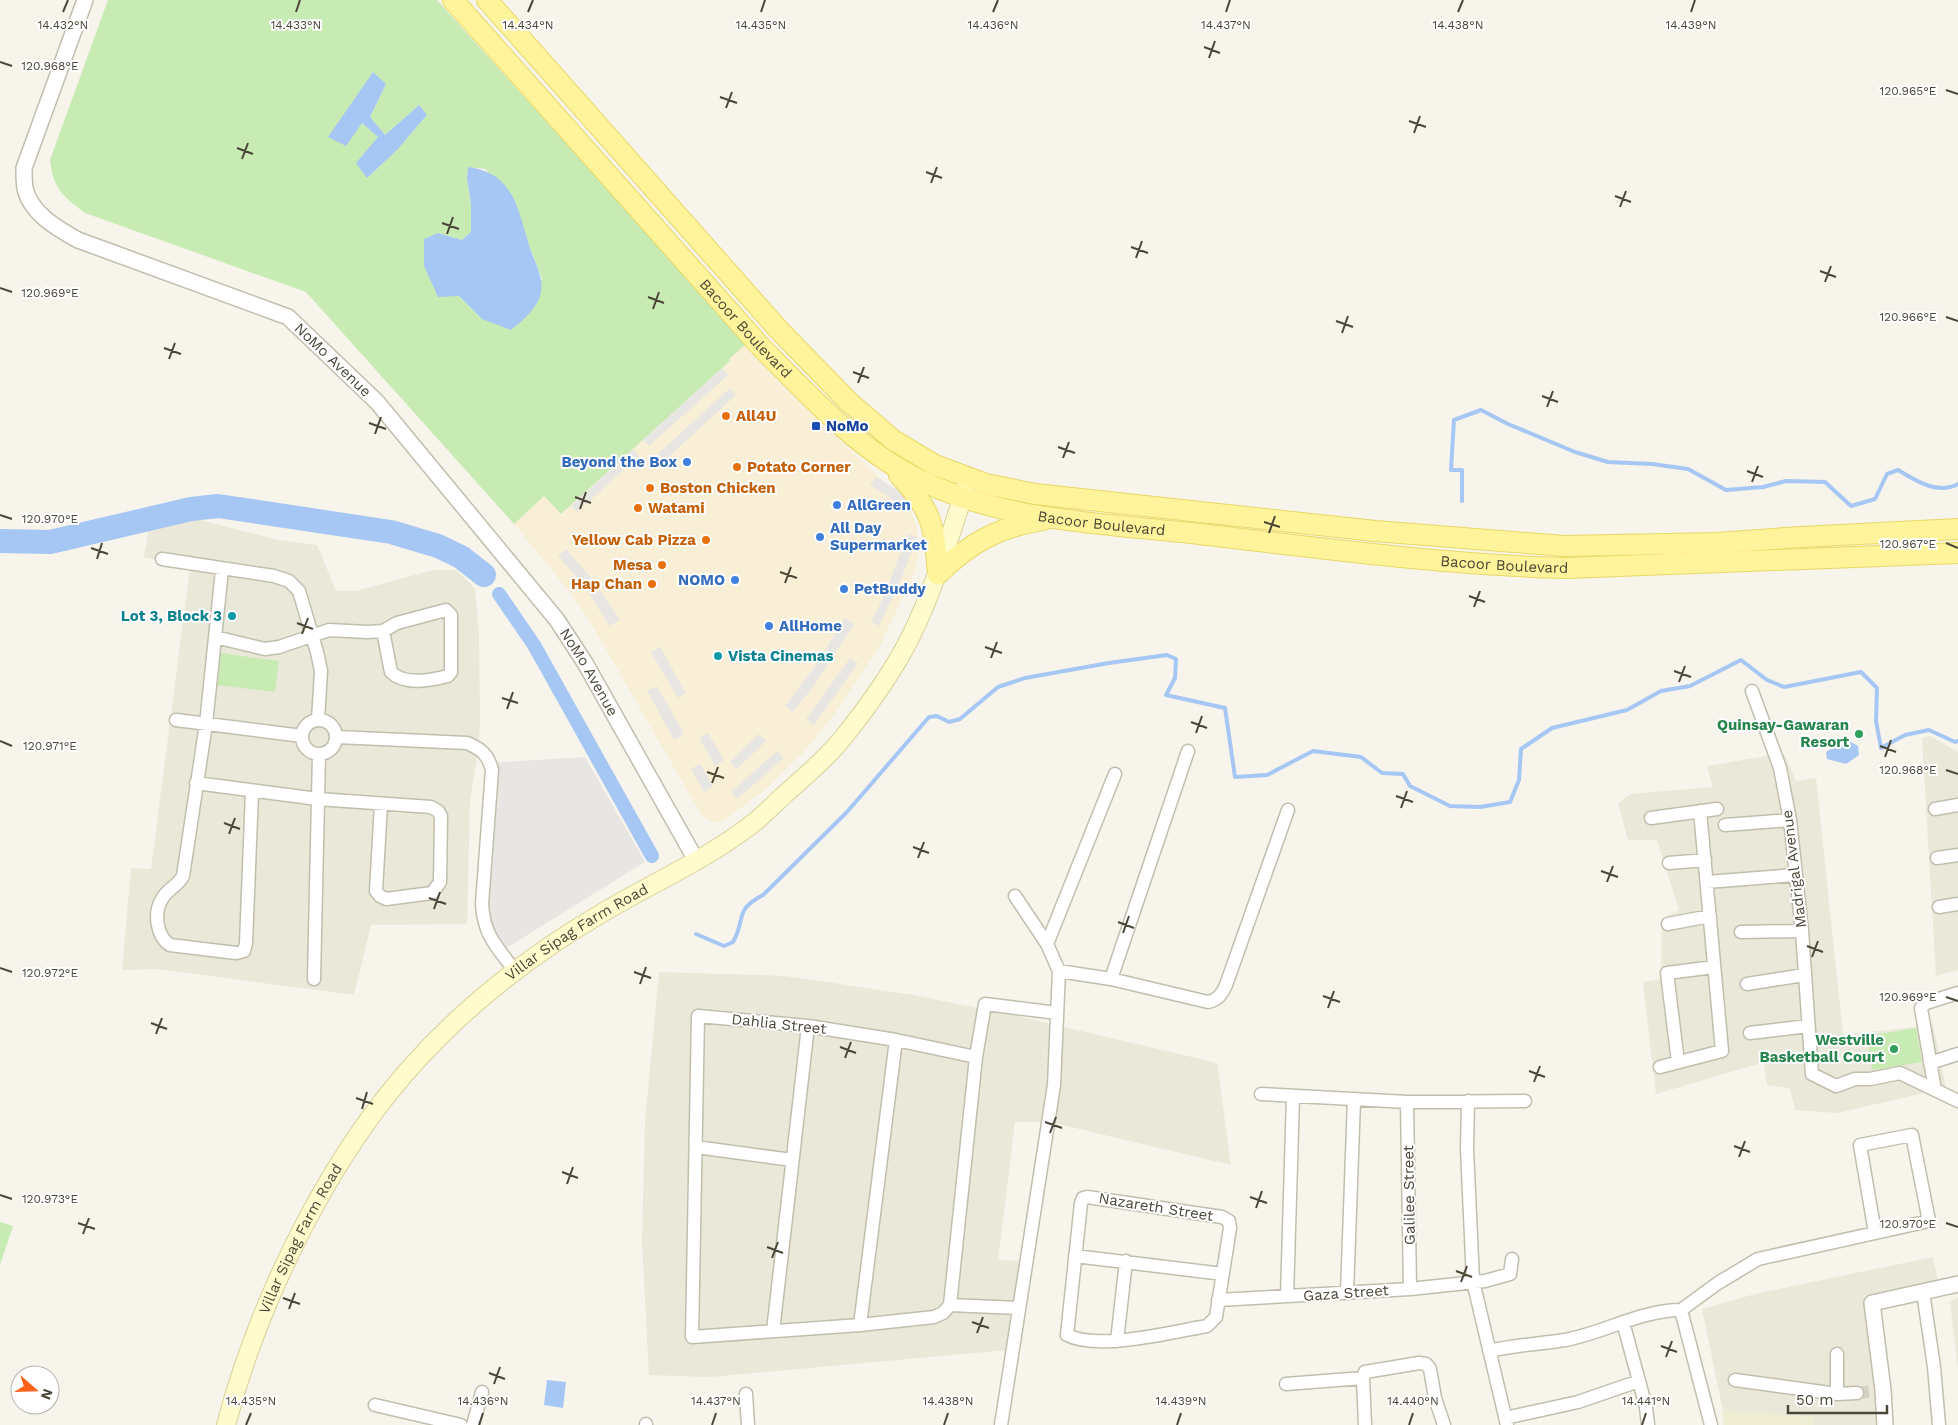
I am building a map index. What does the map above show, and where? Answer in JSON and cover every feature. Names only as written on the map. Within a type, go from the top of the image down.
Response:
[{"type":"main road","name":"Bacoor Boulevard","points":[[453,0],[761,347],[825,411],[885,459],[915,478],[962,499],[988,506],[1058,518],[1306,547],[1509,566],[1566,568],[1958,553]]},
{"type":"main road","name":"Bacoor Boulevard","points":[[487,0],[779,330],[848,401],[910,452],[969,479],[1010,490],[1065,497],[1375,531],[1564,546],[1717,543],[1958,530]]},
{"type":"main road","points":[[885,459],[916,493],[925,508],[934,530],[938,574]]},
{"type":"main road","name":"Villar Sipag Farm Road","points":[[226,1425],[249,1352],[278,1280],[333,1176],[366,1123],[427,1050],[470,1008],[515,971],[598,915],[696,860],[748,828],[818,765],[841,740],[910,637],[938,574],[969,479]]},
{"type":"main road","points":[[938,574],[959,554],[986,536],[1024,523],[1058,518]]},
{"type":"street","name":"NoMo Avenue","points":[[85,0],[24,168],[25,189],[35,208],[54,226],[78,240],[288,317],[377,402],[557,620],[590,671],[696,860]]},
{"type":"street","points":[[162,558],[222,570],[274,576],[288,581],[299,591],[317,652],[320,671],[318,720]]},
{"type":"street","points":[[222,570],[206,724],[183,876],[180,883],[170,889],[159,905],[158,934],[162,940],[170,945],[236,954],[244,950],[246,943],[252,792]]},
{"type":"street","points":[[215,637],[264,649],[329,630],[367,632],[383,630],[397,622],[446,610],[451,615],[451,672],[448,676],[417,680],[396,676],[391,672],[383,630]]},
{"type":"street","name":"Madrigal Avenue","points":[[1752,691],[1780,768],[1790,820],[1802,931],[1812,1074],[1836,1086],[1855,1079],[1870,1079],[1900,1073],[1958,1101]]},
{"type":"street","points":[[176,720],[302,736]]},
{"type":"street","points":[[318,720],[324,720],[333,726],[337,737],[330,750],[318,754],[307,749],[302,736],[307,725],[318,720]]},
{"type":"street","points":[[337,737],[467,742],[482,750],[489,758],[492,770],[482,904],[483,920],[492,942],[515,971]]},
{"type":"street","points":[[1111,979],[1188,751]]},
{"type":"street","points":[[314,979],[318,754]]},
{"type":"street","points":[[1047,944],[1115,774]]},
{"type":"street","points":[[196,783],[252,792],[318,799],[424,805],[438,811],[441,816],[440,882],[432,893],[386,898],[380,896],[376,891],[382,804]]},
{"type":"street","points":[[1935,809],[1958,805]]},
{"type":"street","points":[[1652,818],[1717,809]]},
{"type":"street","points":[[1059,971],[1111,979],[1208,1002],[1215,1000],[1221,995],[1288,810]]},
{"type":"street","points":[[1660,1067],[1722,1051],[1700,811]]},
{"type":"street","points":[[1726,825],[1790,820]]},
{"type":"street","points":[[1937,858],[1958,855]]},
{"type":"street","points":[[1669,863],[1705,860]]},
{"type":"street","points":[[1707,882],[1795,875]]},
{"type":"street","points":[[1001,1425],[1054,1085],[1059,971],[1047,944],[1014,896]]},
{"type":"street","points":[[1939,907],[1958,904]]},
{"type":"street","points":[[1668,924],[1710,916]]},
{"type":"street","points":[[1741,932],[1802,931]]},
{"type":"street","points":[[1678,1062],[1667,973],[1714,967]]},
{"type":"street","points":[[1747,984],[1804,975]]},
{"type":"street","points":[[1934,1090],[1921,1008],[1926,1003],[1958,994]]},
{"type":"street","points":[[792,1160],[696,1147],[692,1336],[860,1325],[934,1317],[942,1313],[950,1305],[976,1057],[986,1004],[1057,1013]]},
{"type":"street","name":"Dahlia Street","points":[[696,1147],[698,1016],[808,1026],[896,1040],[976,1057]]},
{"type":"street","points":[[773,1331],[808,1026]]},
{"type":"street","points":[[1750,1033],[1808,1026]]},
{"type":"street","points":[[860,1325],[896,1040]]},
{"type":"street","points":[[1930,1063],[1958,1054]]},
{"type":"street","points":[[1261,1094],[1407,1102],[1525,1101]]},
{"type":"street","points":[[1287,1296],[1292,1097]]},
{"type":"street","points":[[1347,1292],[1354,1100]]},
{"type":"street","points":[[1468,1101],[1467,1159],[1473,1281],[1506,1421],[1578,1402],[1638,1381]]},
{"type":"street","name":"Galilee Street","points":[[1407,1102],[1410,1289]]},
{"type":"street","points":[[1489,1351],[1514,1345],[1566,1340],[1623,1322],[1670,1310],[1681,1310],[1718,1283],[1758,1259],[1875,1233],[1928,1221],[1912,1135],[1860,1145],[1875,1233]]},
{"type":"street","name":"Nazareth Street","points":[[1075,1256],[1083,1198],[1087,1196],[1222,1217],[1229,1221],[1230,1228],[1223,1274]]},
{"type":"street","points":[[1075,1256],[1223,1274],[1216,1317],[1207,1326],[1117,1341],[1098,1341],[1067,1334],[1075,1256]]},
{"type":"street","name":"Gaza Street","points":[[1218,1300],[1410,1289],[1473,1281],[1507,1275],[1511,1271],[1512,1259]]},
{"type":"street","points":[[1117,1341],[1126,1261]]},
{"type":"street","points":[[1885,1425],[1878,1390],[1872,1303],[1958,1284]]},
{"type":"street","points":[[1923,1292],[1934,1367],[1939,1425]]},
{"type":"street","points":[[950,1305],[1018,1308]]},
{"type":"street","points":[[1681,1310],[1712,1425]]},
{"type":"street","points":[[1623,1322],[1648,1425]]},
{"type":"street","points":[[1837,1354],[1837,1394]]},
{"type":"street","points":[[1365,1425],[1363,1378],[1365,1372],[1419,1363],[1426,1364],[1430,1368],[1435,1398],[1444,1425]]},
{"type":"street","points":[[1286,1384],[1363,1378]]},
{"type":"street","points":[[1735,1380],[1837,1394],[1857,1393]]},
{"type":"street","points":[[473,1425],[482,1392]]},
{"type":"street","points":[[746,1394],[748,1425]]},
{"type":"street","points":[[375,1405],[461,1425]]},
{"type":"shaded area","name":"NOMO","points":[[746,344],[781,384],[907,504],[917,526],[918,555],[916,568],[881,644],[835,713],[804,752],[767,788],[724,820],[714,823],[702,816],[589,620],[569,591],[514,524],[544,496],[561,514],[730,361],[729,359]]},
{"type":"shaded area","points":[[722,368],[728,375],[649,446],[643,440]]},
{"type":"shaded area","points":[[730,388],[736,395],[664,461],[658,454]]},
{"type":"shaded area","points":[[633,449],[639,456],[577,512],[571,506]]},
{"type":"shaded area","points":[[876,477],[907,496],[901,505],[870,485]]},
{"type":"shaded area","points":[[153,508],[279,540],[317,545],[336,591],[356,591],[433,570],[456,570],[475,588],[479,635],[480,722],[478,752],[470,800],[467,924],[371,925],[354,995],[158,969],[122,970],[131,868],[151,869],[190,568],[144,557]]},
{"type":"shaded area","points":[[908,534],[917,537],[904,572],[879,626],[871,622],[883,598]]},
{"type":"shaded area","points":[[566,549],[593,580],[620,620],[609,626],[584,585],[558,556]]},
{"type":"shaded area","points":[[845,618],[854,624],[813,687],[793,712],[785,706],[818,662]]},
{"type":"shaded area","points":[[660,647],[686,693],[678,698],[651,652]]},
{"type":"shaded area","points":[[850,658],[858,663],[814,725],[806,719]]},
{"type":"shaded area","points":[[657,686],[684,734],[674,740],[647,691]]},
{"type":"shaded area","points":[[708,733],[724,760],[715,766],[699,738]]},
{"type":"shaded area","points":[[759,734],[766,741],[737,769],[730,762]]},
{"type":"shaded area","points":[[1930,736],[1958,752],[1958,970],[1936,976],[1922,738]]},
{"type":"shaded area","points":[[777,751],[784,758],[737,799],[731,792]]},
{"type":"shaded area","points":[[1784,753],[1796,781],[1816,778],[1843,1035],[1933,1025],[1946,1088],[1837,1113],[1795,1110],[1790,1088],[1767,1085],[1764,1062],[1656,1094],[1643,982],[1661,979],[1662,919],[1679,910],[1657,840],[1628,840],[1618,803],[1631,794],[1713,787],[1707,766]]},
{"type":"shaded area","points":[[585,757],[645,862],[503,950],[478,915],[490,763]]},
{"type":"shaded area","points":[[700,764],[713,786],[704,792],[691,769]]},
{"type":"shaded area","points":[[659,972],[785,976],[913,995],[1026,1018],[1217,1063],[1231,1165],[1050,1122],[1015,1122],[998,1260],[1021,1261],[1007,1350],[710,1377],[649,1375],[642,1241],[645,1123]]},
{"type":"shaded area","points":[[1933,1257],[1938,1281],[1864,1295],[1878,1406],[1878,1425],[1814,1425],[1814,1417],[1723,1410],[1702,1309],[1755,1294]]},
{"type":"shaded area","points":[[1958,1297],[1958,1369],[1950,1302]]},
{"type":"shaded area","points":[[1723,1410],[1814,1417],[1814,1425],[1723,1425]]},
{"type":"green space","points":[[108,0],[437,0],[746,344],[729,359],[730,361],[561,514],[544,496],[514,524],[306,292],[85,213],[60,191],[51,170],[50,160]],"holes":[[[386,84],[370,117],[385,135],[419,105],[427,115],[397,150],[368,177],[379,137],[362,123]],[[468,167],[486,169],[531,250],[542,279],[482,319],[459,296],[438,233],[462,240],[471,233],[471,204],[467,179]]]},
{"type":"green space","points":[[220,653],[279,661],[275,692],[216,685]]},
{"type":"green space","name":"Westville Basketball Court","points":[[1916,1028],[1922,1062],[1872,1070],[1867,1036]]},
{"type":"green space","points":[[0,1222],[13,1226],[0,1265]]},
{"type":"water","points":[[373,72],[386,84],[370,117],[385,135],[419,105],[427,115],[397,150],[367,178],[356,163],[378,137],[362,123],[346,146],[328,137]]},
{"type":"water","points":[[468,167],[497,177],[506,186],[518,210],[540,275],[542,287],[537,304],[511,330],[482,319],[459,296],[438,297],[424,266],[424,239],[438,233],[462,240],[471,232],[471,204],[467,179]]},
{"type":"water","points":[[1843,742],[1851,742],[1858,746],[1859,755],[1846,764],[1827,759],[1826,752]]},
{"type":"water","points":[[547,1380],[566,1382],[563,1408],[544,1405]]},
{"type":"waterway","points":[[1462,501],[1462,470],[1451,470],[1454,420],[1481,410],[1508,424],[1575,452],[1608,462],[1652,464],[1688,469],[1726,490],[1763,487],[1786,481],[1825,482],[1851,506],[1875,499],[1887,474],[1898,470],[1920,482],[1935,487],[1943,488],[1958,484]]},
{"type":"waterway","points":[[0,541],[50,542],[191,509],[218,506],[391,532],[438,546],[461,557],[484,575]]},
{"type":"waterway","points":[[499,594],[534,645],[652,856]]},
{"type":"waterway","points":[[696,934],[724,946],[733,942],[744,910],[763,895],[847,812],[929,717],[937,716],[949,722],[960,719],[998,687],[1025,678],[1109,663],[1167,655],[1176,659],[1175,678],[1166,695],[1225,708],[1235,777],[1267,775],[1313,751],[1361,757],[1382,773],[1403,774],[1410,786],[1450,806],[1480,807],[1510,802],[1519,780],[1521,749],[1552,728],[1627,710],[1661,691],[1690,686],[1741,660],[1767,680],[1784,687],[1861,672],[1877,688],[1876,721],[1881,748],[1905,735],[1929,730],[1955,742],[1958,741]]},
{"type":"tunnel","points":[[1857,1393],[1873,1391]]},
{"type":"place","name":"All4U","points":[[726,416]]},
{"type":"place","name":"NoMo","points":[[816,426]]},
{"type":"place","name":"Beyond the Box","points":[[687,462]]},
{"type":"place","name":"Potato Corner","points":[[737,467]]},
{"type":"place","name":"Boston Chicken","points":[[650,488]]},
{"type":"place","name":"AllGreen","points":[[837,505]]},
{"type":"place","name":"Watami","points":[[638,508]]},
{"type":"place","name":"All Day Supermarket","points":[[820,537]]},
{"type":"place","name":"Yellow Cab Pizza","points":[[706,540]]},
{"type":"place","name":"Mesa","points":[[662,565]]},
{"type":"place","name":"NOMO","points":[[735,580]]},
{"type":"place","name":"Hap Chan","points":[[652,584]]},
{"type":"place","name":"PetBuddy","points":[[844,589]]},
{"type":"place","name":"Lot 3, Block 3","points":[[232,616]]},
{"type":"place","name":"AllHome","points":[[769,626]]},
{"type":"place","name":"Vista Cinemas","points":[[718,656]]},
{"type":"place","name":"Quinsay-Gawaran Resort","points":[[1859,734]]},
{"type":"place","name":"Westville Basketball Court","points":[[1894,1049]]}]
